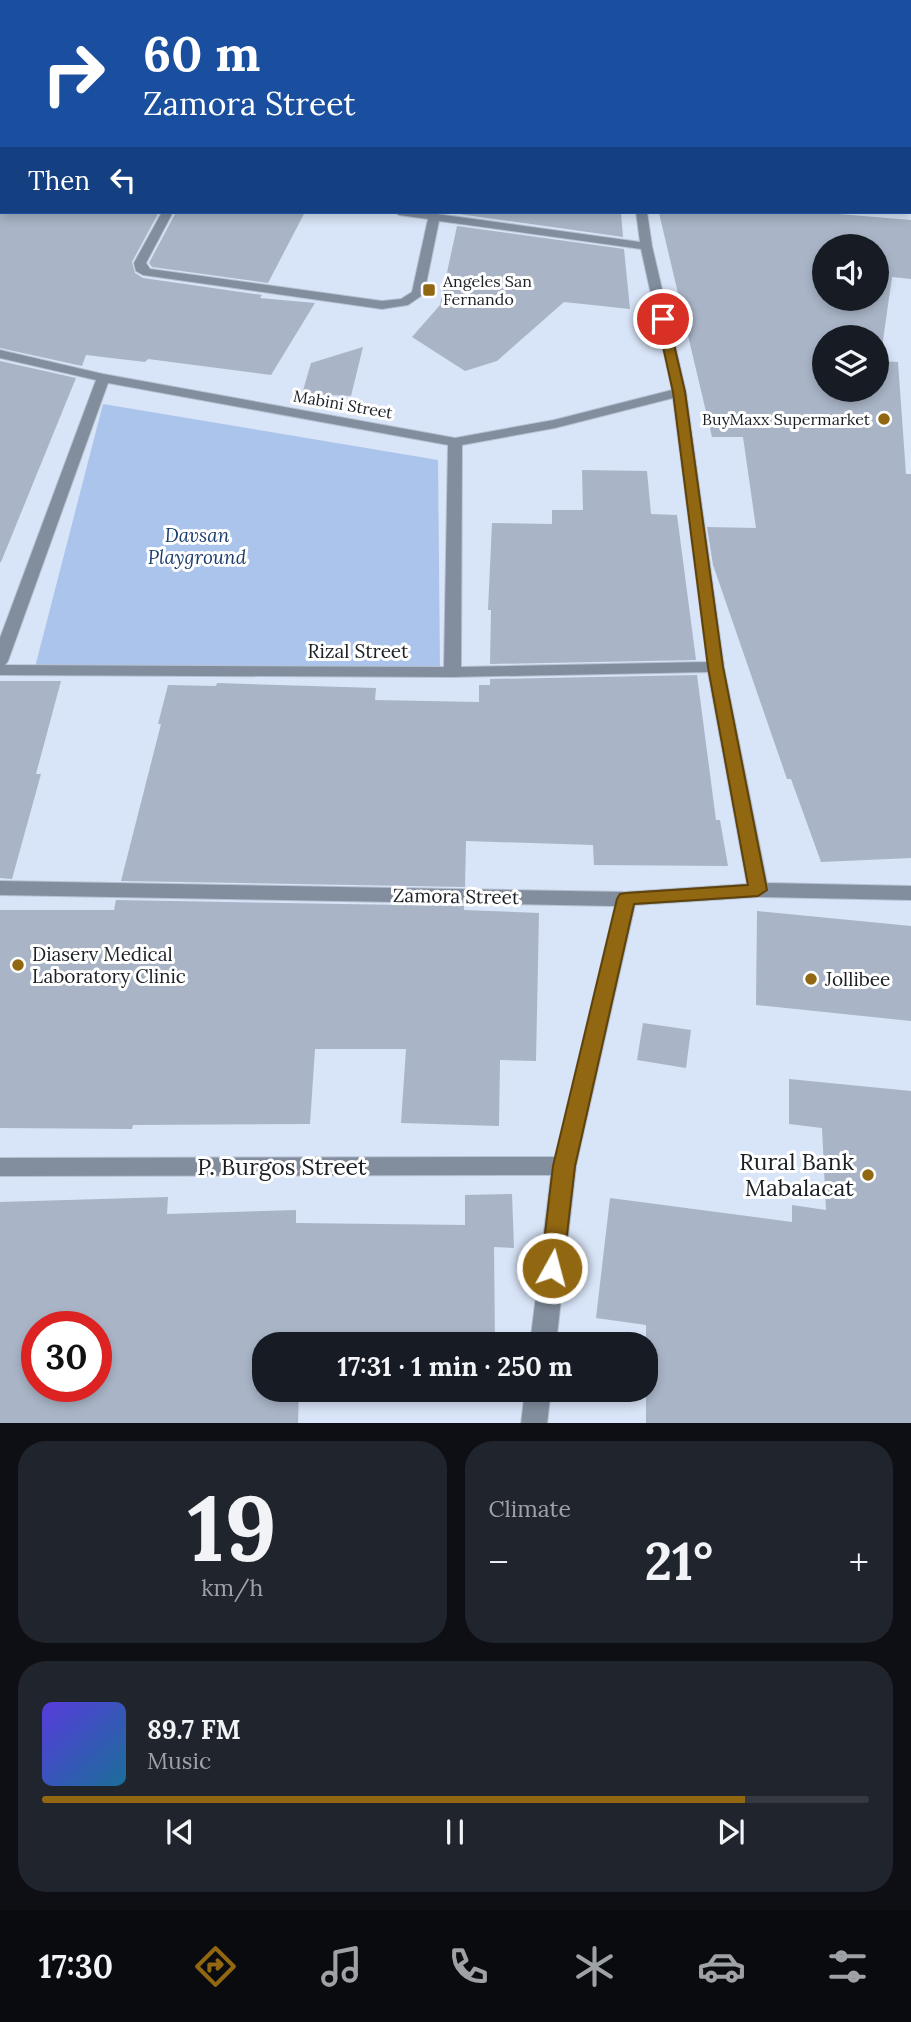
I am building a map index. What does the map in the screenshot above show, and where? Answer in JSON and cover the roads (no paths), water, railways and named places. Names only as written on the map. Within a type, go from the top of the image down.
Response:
[{"type":"street","points":[[166,214],[139,263],[140,268],[147,272],[382,305],[404,302],[418,294],[434,217]]},
{"type":"street","points":[[413,214],[646,246]]},
{"type":"street","points":[[642,214],[646,246],[679,392],[716,667],[758,890]]},
{"type":"street","name":"Mabini Street","points":[[0,354],[103,378],[455,442],[555,424],[679,392]]},
{"type":"street","points":[[0,661],[103,378]]},
{"type":"street","points":[[452,672],[455,442]]},
{"type":"street","name":"Rizal Street","points":[[0,670],[452,672],[716,667]]},
{"type":"street","name":"Zamora Street","points":[[0,888],[626,899],[758,890],[911,893]]},
{"type":"street","points":[[544,1332],[564,1166],[626,899]]},
{"type":"street","name":"P. Burgos Street","points":[[0,1167],[564,1166]]},
{"type":"street","points":[[534,1423],[537,1402]]},
{"type":"place","name":"Angeles San Fernando","points":[[429,290]]},
{"type":"place","name":"BuyMaxx Supermarket","points":[[884,419]]},
{"type":"place","name":"Diaserv Medical Laboratory Clinic","points":[[18,965]]},
{"type":"place","name":"Jollibee","points":[[811,979]]},
{"type":"place","name":"Rural Bank Mabalacat","points":[[868,1175]]},
{"type":"park label","name":"Davsan Playground","points":[[197,546]]}]
